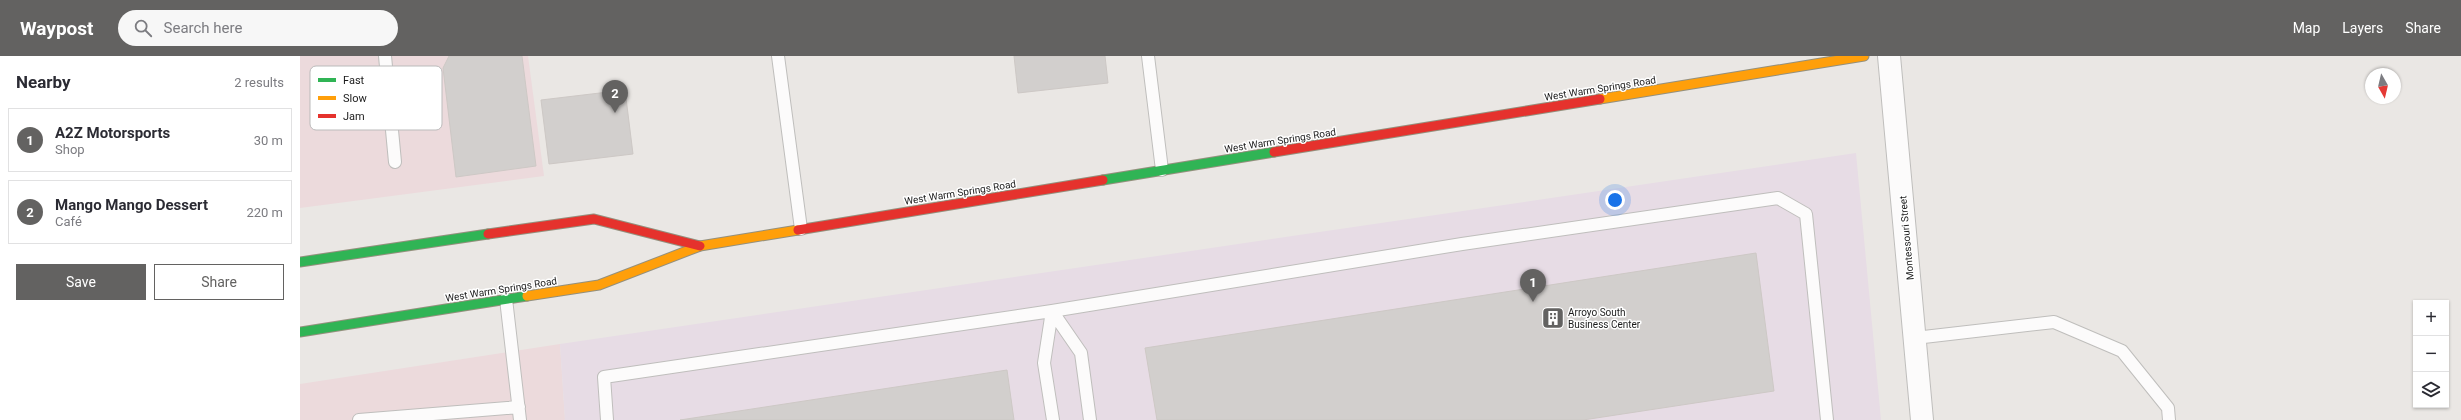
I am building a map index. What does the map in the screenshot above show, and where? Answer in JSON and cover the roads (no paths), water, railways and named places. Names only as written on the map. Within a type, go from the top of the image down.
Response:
[{"type":"main road","name":"West Warm Springs Road","points":[[300,332],[599,285],[700,246],[1864,56]]},
{"type":"main road","name":"West Warm Springs Road","points":[[300,262],[594,219],[700,246]]},
{"type":"street","name":"Montessouri Street","points":[[1889,56],[1922,420]]},
{"type":"lane","points":[[385,56],[386,66]]},
{"type":"lane","points":[[778,56],[801,229]]},
{"type":"lane","points":[[1148,56],[1162,170]]},
{"type":"lane","points":[[393,130],[396,162]]},
{"type":"lane","points":[[606,420],[604,377],[1052,311],[1462,244],[1778,198],[1806,214],[1827,420]]},
{"type":"lane","points":[[506,299],[520,407],[520,420]]},
{"type":"lane","points":[[1052,311],[1044,363],[1053,420]]},
{"type":"lane","points":[[1052,311],[1081,353],[1090,420]]},
{"type":"lane","points":[[1915,338],[2054,322],[2122,351],[2168,408],[2169,420]]},
{"type":"lane","points":[[359,420],[520,407]]},
{"type":"place","name":"Mango Mango Dessert","points":[[615,113]]},
{"type":"place","name":"A2Z Motorsports","points":[[1533,302]]},
{"type":"place","name":"Arroyo South Business Center","points":[[1553,318]]}]
